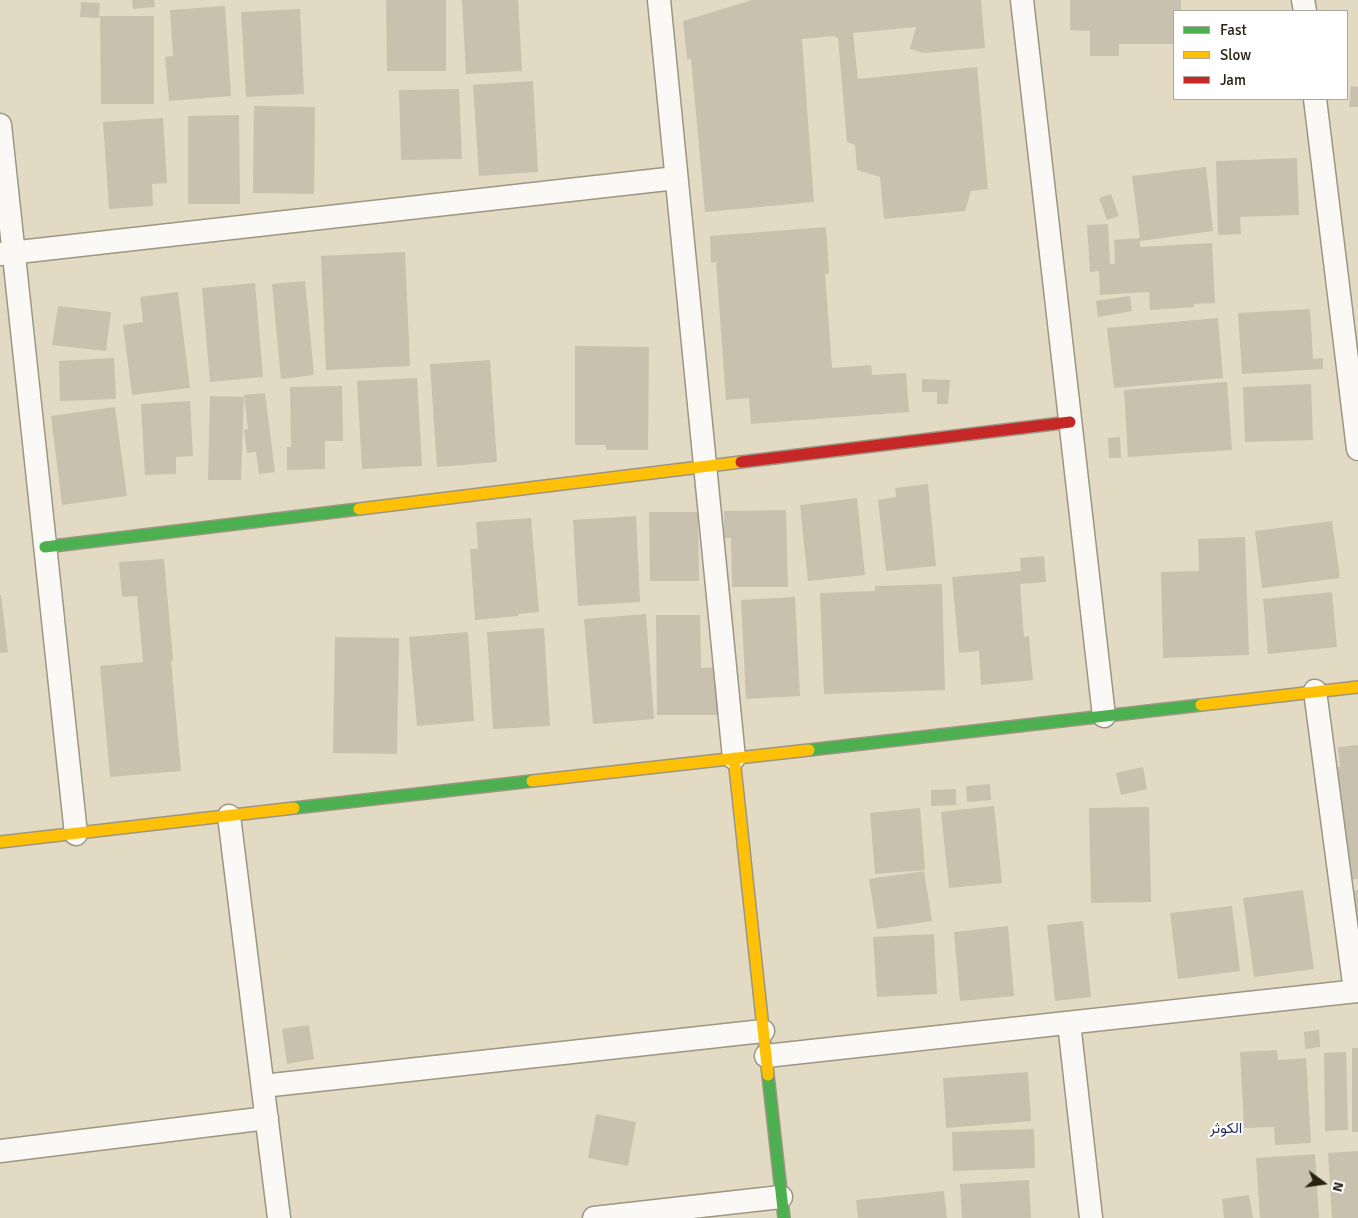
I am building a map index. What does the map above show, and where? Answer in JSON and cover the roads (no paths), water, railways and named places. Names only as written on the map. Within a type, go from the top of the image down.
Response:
[{"type":"street","points":[[594,1218],[782,1207],[734,758],[658,0]]},
{"type":"street","points":[[1022,0],[1104,716]]},
{"type":"street","points":[[1315,100],[1354,389],[1358,449]]},
{"type":"street","points":[[0,125],[7,253],[45,547],[76,834]]},
{"type":"street","points":[[7,253],[676,178]]},
{"type":"street","points":[[45,547],[1070,422]]},
{"type":"street","points":[[0,842],[1358,686]]},
{"type":"street","points":[[766,1056],[1356,991],[1315,691]]},
{"type":"street","points":[[229,816],[279,1218]]},
{"type":"street","points":[[1069,1023],[1091,1218]]},
{"type":"street","points":[[263,1086],[763,1030]]},
{"type":"street","points":[[0,1151],[267,1118]]},
{"type":"district","name":"الكوثر","points":[[1226,1129]]}]
